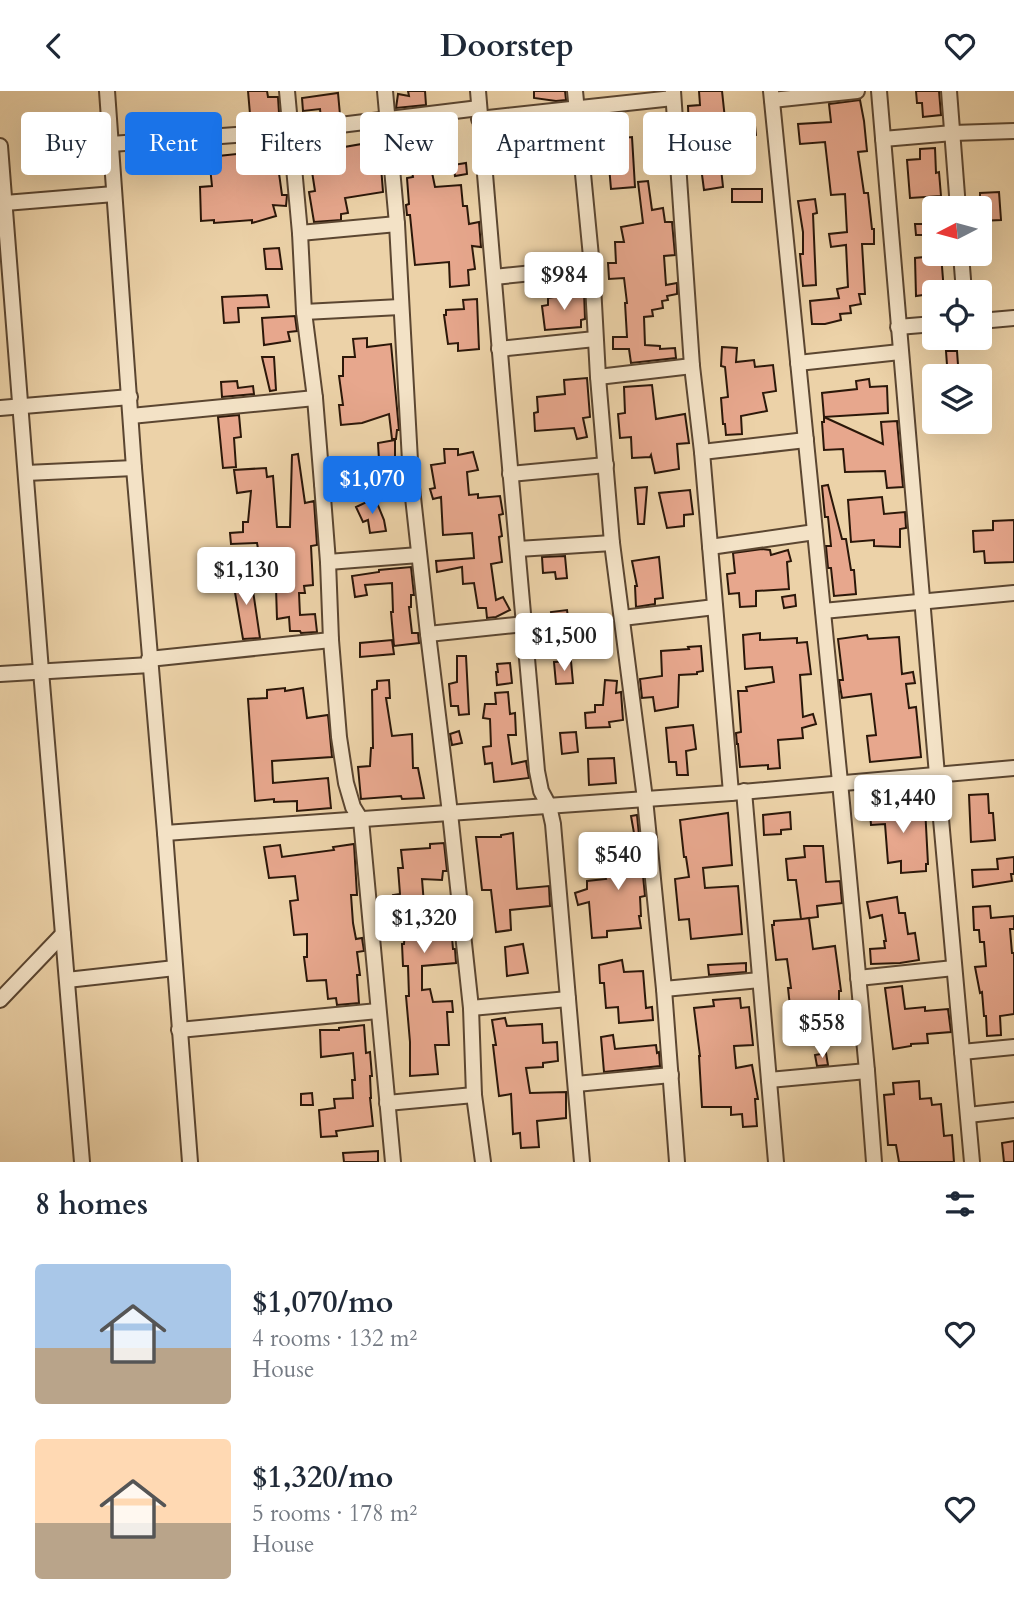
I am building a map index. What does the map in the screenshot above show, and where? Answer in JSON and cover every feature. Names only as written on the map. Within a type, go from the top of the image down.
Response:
[{"type":"street","points":[[107,91],[109,112]]},
{"type":"street","points":[[287,91],[289,112]]},
{"type":"street","points":[[385,91],[387,112]]},
{"type":"street","points":[[478,91],[479,112]]},
{"type":"street","points":[[575,91],[592,267],[597,377],[612,543],[645,799],[664,989],[677,1162]]},
{"type":"street","points":[[858,91],[771,95],[840,782],[874,1162]]},
{"type":"street","points":[[879,91],[972,1162]]},
{"type":"street","points":[[949,91],[957,196]]},
{"type":"street","points":[[499,112],[577,108],[673,95],[692,366],[715,607],[760,980],[776,1162]]},
{"type":"street","points":[[883,139],[1014,131]]},
{"type":"street","points":[[190,1162],[134,468],[111,144],[236,135]]},
{"type":"street","points":[[0,146],[82,1162]]},
{"type":"street","points":[[295,175],[304,312],[322,484],[339,737],[346,783],[353,807],[361,820],[393,1162]]},
{"type":"street","points":[[393,175],[411,479],[471,1008],[474,1095],[483,1162]]},
{"type":"street","points":[[485,175],[537,771],[553,824],[582,1162]]},
{"type":"street","points":[[5,203],[114,194]]},
{"type":"street","points":[[300,233],[397,224]]},
{"type":"street","points":[[494,277],[592,267]]},
{"type":"street","points":[[304,312],[400,307]]},
{"type":"street","points":[[992,320],[1014,318]]},
{"type":"street","points":[[898,327],[922,325]]},
{"type":"street","points":[[499,349],[595,339]]},
{"type":"street","points":[[798,363],[900,352]]},
{"type":"street","points":[[597,377],[692,366]]},
{"type":"street","points":[[0,408],[130,397]]},
{"type":"street","points":[[131,416],[315,398]]},
{"type":"street","points":[[702,452],[806,440]]},
{"type":"street","points":[[510,474],[606,465]]},
{"type":"street","points":[[26,473],[134,468]]},
{"type":"street","points":[[322,484],[411,479]]},
{"type":"street","points":[[710,547],[815,532]]},
{"type":"street","points":[[518,549],[612,543]]},
{"type":"street","points":[[328,562],[419,555]]},
{"type":"street","points":[[823,611],[1014,593]]},
{"type":"street","points":[[622,618],[715,607]]},
{"type":"street","points":[[428,633],[525,624]]},
{"type":"street","points":[[0,674],[150,662],[331,640]]},
{"type":"street","points":[[165,833],[737,792],[1014,768]]},
{"type":"street","points":[[0,999],[63,935]]},
{"type":"street","points":[[67,981],[174,968]]},
{"type":"street","points":[[858,978],[954,968]]},
{"type":"street","points":[[664,989],[760,980]]},
{"type":"street","points":[[471,1008],[568,999]]},
{"type":"street","points":[[179,1030],[378,1011]]},
{"type":"street","points":[[962,1052],[1014,1047]]},
{"type":"street","points":[[769,1080],[867,1071]]},
{"type":"street","points":[[576,1084],[671,1075]]},
{"type":"street","points":[[387,1103],[474,1095]]},
{"type":"street","points":[[968,1115],[1014,1110]]},
{"type":"building","points":[[248,91],[267,91],[268,97],[278,97],[279,112],[250,112]]},
{"type":"building","points":[[408,91],[425,91],[426,105],[396,108],[398,94],[409,96]]},
{"type":"building","points":[[534,91],[565,91],[566,100],[534,98]]},
{"type":"building","points":[[699,91],[722,91],[724,112],[688,112],[688,106],[700,105]]},
{"type":"building","points":[[916,91],[939,91],[941,115],[923,117],[922,103],[917,103]]},
{"type":"building","points":[[338,93],[340,112],[320,112],[320,109],[303,111],[302,98]]},
{"type":"building","points":[[860,100],[867,151],[858,152],[864,193],[868,193],[874,229],[874,244],[862,244],[865,294],[859,294],[861,304],[850,306],[851,313],[840,314],[841,320],[812,324],[810,301],[839,298],[837,289],[848,287],[846,245],[831,247],[829,234],[847,232],[845,194],[831,195],[825,142],[800,144],[798,124],[831,122],[829,104]]},
{"type":"building","points":[[629,137],[632,137],[635,187],[611,189],[610,175],[629,175]]},
{"type":"building","points":[[360,144],[360,175],[382,175],[383,192],[345,198],[348,213],[341,214],[341,220],[314,222],[309,192],[315,191],[313,175],[346,175],[346,147]]},
{"type":"building","points":[[935,148],[936,173],[939,172],[941,196],[910,198],[907,160],[920,159],[920,149]]},
{"type":"building","points":[[236,154],[236,175],[279,175],[282,195],[287,195],[286,206],[273,205],[276,216],[252,223],[252,220],[214,223],[214,220],[201,221],[200,187],[212,186],[211,175],[222,175],[222,156]]},
{"type":"building","points":[[466,163],[467,174],[455,176],[458,175],[458,164]]},
{"type":"building","points":[[433,175],[435,187],[461,185],[463,206],[467,206],[469,224],[479,222],[481,247],[472,246],[475,269],[468,270],[469,285],[450,287],[449,262],[415,265],[410,215],[407,215],[406,205],[409,204],[407,178]]},
{"type":"building","points":[[702,175],[722,175],[723,187],[704,190]]},
{"type":"building","points":[[648,181],[652,210],[663,208],[665,222],[672,222],[675,255],[664,256],[666,285],[677,283],[677,294],[667,296],[668,300],[662,301],[663,308],[652,310],[653,316],[644,317],[645,345],[660,346],[660,349],[675,348],[676,358],[631,363],[629,349],[613,349],[613,337],[627,337],[627,303],[624,278],[609,279],[608,263],[616,263],[615,242],[624,242],[621,227],[643,223],[638,182]]},
{"type":"building","points":[[732,189],[762,189],[762,202],[732,202]]},
{"type":"building","points":[[999,192],[1001,220],[992,220],[992,196],[980,196],[980,193]]},
{"type":"building","points":[[815,199],[817,213],[813,214],[816,285],[803,286],[800,254],[803,254],[803,232],[798,201]]},
{"type":"building","points":[[915,224],[922,224],[922,235],[916,235]]},
{"type":"building","points":[[279,248],[282,269],[266,269],[264,249]]},
{"type":"building","points":[[922,257],[922,266],[942,266],[943,280],[922,280],[922,295],[916,296],[915,258]]},
{"type":"building","points":[[584,292],[585,319],[581,320],[581,327],[545,330],[542,306],[548,305],[548,298]]},
{"type":"building","points":[[267,295],[269,307],[238,308],[239,322],[224,323],[222,297]]},
{"type":"building","points":[[477,299],[479,349],[458,351],[458,343],[448,344],[444,315],[446,310],[464,309],[463,300]]},
{"type":"building","points":[[295,316],[297,331],[288,332],[290,341],[264,345],[262,318]]},
{"type":"building","points":[[367,338],[367,347],[391,344],[399,430],[396,439],[392,439],[389,414],[362,423],[341,425],[339,405],[343,405],[339,376],[343,376],[343,357],[355,357],[353,339]]},
{"type":"building","points":[[722,347],[737,348],[736,362],[754,360],[755,367],[773,365],[776,391],[763,393],[767,411],[741,416],[742,434],[726,435],[723,424],[721,398],[728,397],[725,367],[721,366]]},
{"type":"building","points":[[946,351],[957,351],[958,364],[947,364]]},
{"type":"building","points":[[262,357],[274,357],[276,390],[270,391]]},
{"type":"building","points":[[587,378],[590,417],[583,418],[587,437],[577,439],[574,428],[535,431],[537,397],[565,394],[564,380]]},
{"type":"building","points":[[869,379],[870,387],[887,386],[888,413],[824,417],[822,393],[857,389],[856,381]]},
{"type":"building","points":[[237,381],[238,388],[253,386],[254,394],[222,397],[221,382]]},
{"type":"building","points":[[652,385],[656,419],[685,414],[689,443],[677,444],[679,469],[655,473],[651,455],[632,458],[631,437],[620,438],[618,414],[625,413],[624,387]]},
{"type":"building","points":[[239,415],[241,437],[234,438],[236,467],[223,468],[218,417]]},
{"type":"building","points":[[824,417],[883,444],[881,422],[897,421],[903,487],[887,488],[885,471],[845,472],[843,449],[824,450]]},
{"type":"building","points":[[395,440],[395,470],[383,471],[378,443]]},
{"type":"building","points":[[444,449],[458,449],[458,455],[473,452],[478,470],[467,472],[469,495],[478,494],[478,498],[500,496],[503,514],[499,515],[502,562],[491,564],[496,600],[503,597],[510,610],[496,617],[487,618],[486,608],[478,608],[474,583],[463,584],[462,567],[437,572],[436,561],[474,558],[472,533],[443,535],[441,497],[433,499],[430,489],[435,488],[431,465],[445,463]]},
{"type":"building","points":[[298,454],[305,503],[314,501],[317,545],[311,546],[313,585],[304,586],[305,593],[299,593],[300,615],[315,614],[317,632],[301,633],[290,631],[289,617],[277,619],[276,588],[266,589],[270,552],[259,554],[257,543],[231,544],[230,533],[243,532],[243,522],[248,522],[251,491],[237,493],[234,470],[266,468],[267,477],[273,476],[277,527],[290,527],[292,455]]},
{"type":"building","points":[[828,485],[842,539],[846,539],[851,570],[854,570],[856,594],[834,596],[831,568],[828,568],[826,546],[831,546],[822,486]]},
{"type":"building","points":[[647,487],[644,524],[638,524],[635,488]]},
{"type":"building","points":[[690,490],[693,514],[684,515],[684,526],[667,528],[659,493]]},
{"type":"building","points":[[882,497],[884,514],[905,512],[906,528],[900,529],[900,547],[874,546],[874,540],[851,542],[848,500]]},
{"type":"building","points":[[375,498],[386,531],[370,533],[368,520],[363,522],[356,507]]},
{"type":"building","points":[[1014,520],[1014,562],[985,563],[984,551],[974,552],[973,531],[993,530],[993,521]]},
{"type":"building","points":[[770,550],[771,555],[788,550],[791,561],[787,562],[789,589],[756,591],[756,606],[740,607],[739,593],[729,594],[727,574],[735,573],[733,553]]},
{"type":"building","points":[[565,556],[567,578],[556,579],[555,572],[543,573],[542,557]]},
{"type":"building","points":[[659,557],[663,598],[655,599],[655,604],[636,607],[637,586],[632,561]]},
{"type":"building","points":[[411,567],[414,595],[411,595],[409,607],[412,633],[418,633],[419,643],[394,646],[392,583],[365,585],[367,595],[355,597],[352,576]]},
{"type":"building","points":[[244,573],[246,585],[252,584],[260,638],[243,639],[232,575]]},
{"type":"building","points":[[795,595],[796,606],[784,608],[782,597]]},
{"type":"building","points":[[567,610],[570,632],[554,634],[551,612]]},
{"type":"building","points":[[760,633],[760,640],[797,638],[797,643],[807,642],[811,674],[800,675],[803,717],[813,714],[816,724],[802,728],[803,738],[778,740],[780,768],[768,769],[768,765],[740,767],[736,733],[741,732],[738,691],[747,691],[746,687],[774,682],[772,667],[745,669],[743,635]]},
{"type":"building","points":[[867,635],[868,639],[899,637],[902,674],[913,672],[915,683],[906,684],[909,708],[916,707],[921,757],[870,762],[867,736],[876,735],[871,694],[842,698],[839,680],[843,680],[838,639]]},
{"type":"building","points":[[392,640],[394,654],[360,657],[360,643]]},
{"type":"building","points":[[701,646],[703,671],[679,675],[678,707],[655,711],[653,697],[642,698],[640,679],[662,676],[661,651]]},
{"type":"building","points":[[457,656],[466,656],[469,714],[459,715],[458,706],[451,706],[449,684],[457,682]]},
{"type":"building","points":[[571,661],[573,683],[556,684],[554,662]]},
{"type":"building","points":[[510,663],[512,683],[497,685],[497,664]]},
{"type":"building","points":[[389,680],[390,698],[386,698],[392,736],[412,734],[413,768],[418,768],[424,798],[402,799],[401,796],[361,799],[358,767],[370,766],[373,748],[372,690],[377,689],[377,681]]},
{"type":"building","points":[[605,680],[617,681],[616,693],[621,692],[623,720],[609,722],[610,727],[586,728],[585,713],[595,712],[595,705],[603,705]]},
{"type":"building","points":[[285,688],[285,691],[303,688],[307,718],[328,715],[332,757],[272,761],[273,783],[328,778],[331,808],[297,811],[297,801],[255,801],[248,699],[267,698],[267,690]]},
{"type":"building","points":[[508,692],[510,714],[515,713],[516,735],[508,735],[512,764],[526,761],[529,778],[494,782],[492,763],[485,764],[483,747],[491,746],[490,719],[483,718],[485,704],[496,704],[495,693]]},
{"type":"building","points":[[693,725],[696,749],[686,751],[688,775],[677,775],[676,762],[669,762],[666,728]]},
{"type":"building","points":[[459,731],[462,743],[452,745],[450,734]]},
{"type":"building","points":[[576,732],[578,752],[562,754],[560,733]]},
{"type":"building","points":[[614,758],[616,783],[589,785],[588,759]]},
{"type":"building","points":[[988,794],[995,840],[971,842],[969,795]]},
{"type":"building","points":[[882,799],[882,810],[925,807],[928,864],[926,871],[901,873],[901,861],[888,863],[885,824],[871,825],[869,800]]},
{"type":"building","points":[[790,812],[791,829],[781,830],[781,834],[764,835],[763,815]]},
{"type":"building","points":[[728,813],[732,865],[703,868],[705,888],[738,886],[742,934],[691,939],[689,919],[679,920],[675,879],[689,877],[680,820]]},
{"type":"building","points":[[637,815],[645,896],[640,897],[641,928],[607,931],[607,937],[592,938],[589,902],[578,905],[575,893],[587,889],[587,881],[606,879],[605,876],[627,875],[620,834],[634,833],[631,816]]},
{"type":"building","points":[[513,833],[517,889],[549,886],[550,906],[510,910],[511,930],[496,932],[491,890],[482,890],[476,837],[501,837]]},
{"type":"building","points":[[444,843],[447,871],[443,871],[442,880],[422,879],[425,917],[450,915],[456,963],[422,966],[422,990],[430,989],[433,1002],[452,1001],[453,1012],[447,1012],[449,1045],[435,1045],[438,1074],[410,1076],[406,996],[409,996],[408,966],[403,966],[402,944],[406,915],[395,915],[393,895],[400,894],[398,868],[403,868],[401,850],[430,848],[430,844]]},
{"type":"building","points":[[354,844],[357,895],[351,895],[353,923],[356,939],[362,938],[364,951],[357,952],[359,1003],[337,1005],[336,998],[328,999],[326,980],[307,981],[304,957],[307,957],[307,934],[294,935],[290,901],[298,900],[295,876],[269,878],[264,847],[280,845],[282,857],[334,850],[333,847]]},
{"type":"building","points":[[804,846],[823,846],[826,882],[840,881],[842,903],[817,906],[818,917],[809,918],[813,949],[835,946],[841,991],[839,1005],[817,1006],[820,1042],[808,1042],[807,1033],[793,1034],[787,959],[776,960],[772,925],[774,921],[801,919],[796,880],[788,880],[786,859],[805,857]]},
{"type":"building","points":[[1014,857],[1012,881],[973,887],[972,870],[998,869],[997,859]]},
{"type":"building","points":[[897,897],[899,913],[905,913],[908,934],[915,933],[919,960],[871,964],[870,949],[885,948],[886,941],[882,915],[870,918],[867,902]]},
{"type":"building","points":[[990,906],[991,918],[1014,916],[1014,929],[1010,929],[1014,953],[1014,1014],[1000,1016],[1001,1035],[987,1036],[982,992],[980,993],[975,967],[986,966],[984,942],[980,942],[979,930],[974,930],[973,907]]},
{"type":"building","points":[[523,944],[528,973],[507,976],[505,947]]},
{"type":"building","points":[[622,960],[624,972],[643,971],[646,1008],[652,1007],[653,1020],[619,1023],[618,1007],[606,1008],[599,965]]},
{"type":"building","points":[[746,963],[746,972],[709,975],[708,965]]},
{"type":"building","points":[[902,986],[905,1009],[948,1009],[951,1032],[927,1034],[928,1043],[893,1049],[885,988]]},
{"type":"building","points":[[740,998],[741,1008],[749,1007],[753,1045],[734,1046],[736,1068],[752,1065],[758,1099],[755,1099],[757,1126],[743,1127],[742,1114],[731,1115],[731,1107],[702,1107],[700,1056],[694,1008],[714,1006],[713,1000]]},
{"type":"building","points":[[505,1018],[507,1026],[542,1024],[543,1043],[557,1042],[558,1061],[543,1063],[543,1067],[526,1068],[530,1093],[566,1092],[566,1118],[537,1121],[539,1147],[521,1148],[520,1133],[513,1134],[511,1094],[499,1096],[492,1020]]},
{"type":"building","points":[[364,1025],[366,1053],[370,1052],[373,1126],[336,1131],[337,1136],[321,1137],[319,1110],[335,1108],[334,1099],[353,1098],[352,1080],[355,1080],[353,1053],[321,1057],[320,1030],[339,1030]]},
{"type":"building","points":[[613,1035],[615,1049],[656,1045],[660,1066],[604,1072],[601,1037]]},
{"type":"building","points":[[826,1053],[828,1065],[817,1066],[815,1055]]},
{"type":"building","points":[[919,1081],[920,1099],[931,1098],[932,1105],[941,1104],[944,1136],[952,1135],[954,1162],[899,1162],[896,1145],[888,1145],[884,1095],[894,1094],[893,1083]]},
{"type":"building","points":[[312,1093],[313,1105],[301,1105],[301,1094]]},
{"type":"building","points":[[1014,1141],[1014,1162],[1004,1162],[1002,1143]]},
{"type":"building","points":[[378,1151],[378,1162],[344,1162],[343,1153]]}]
